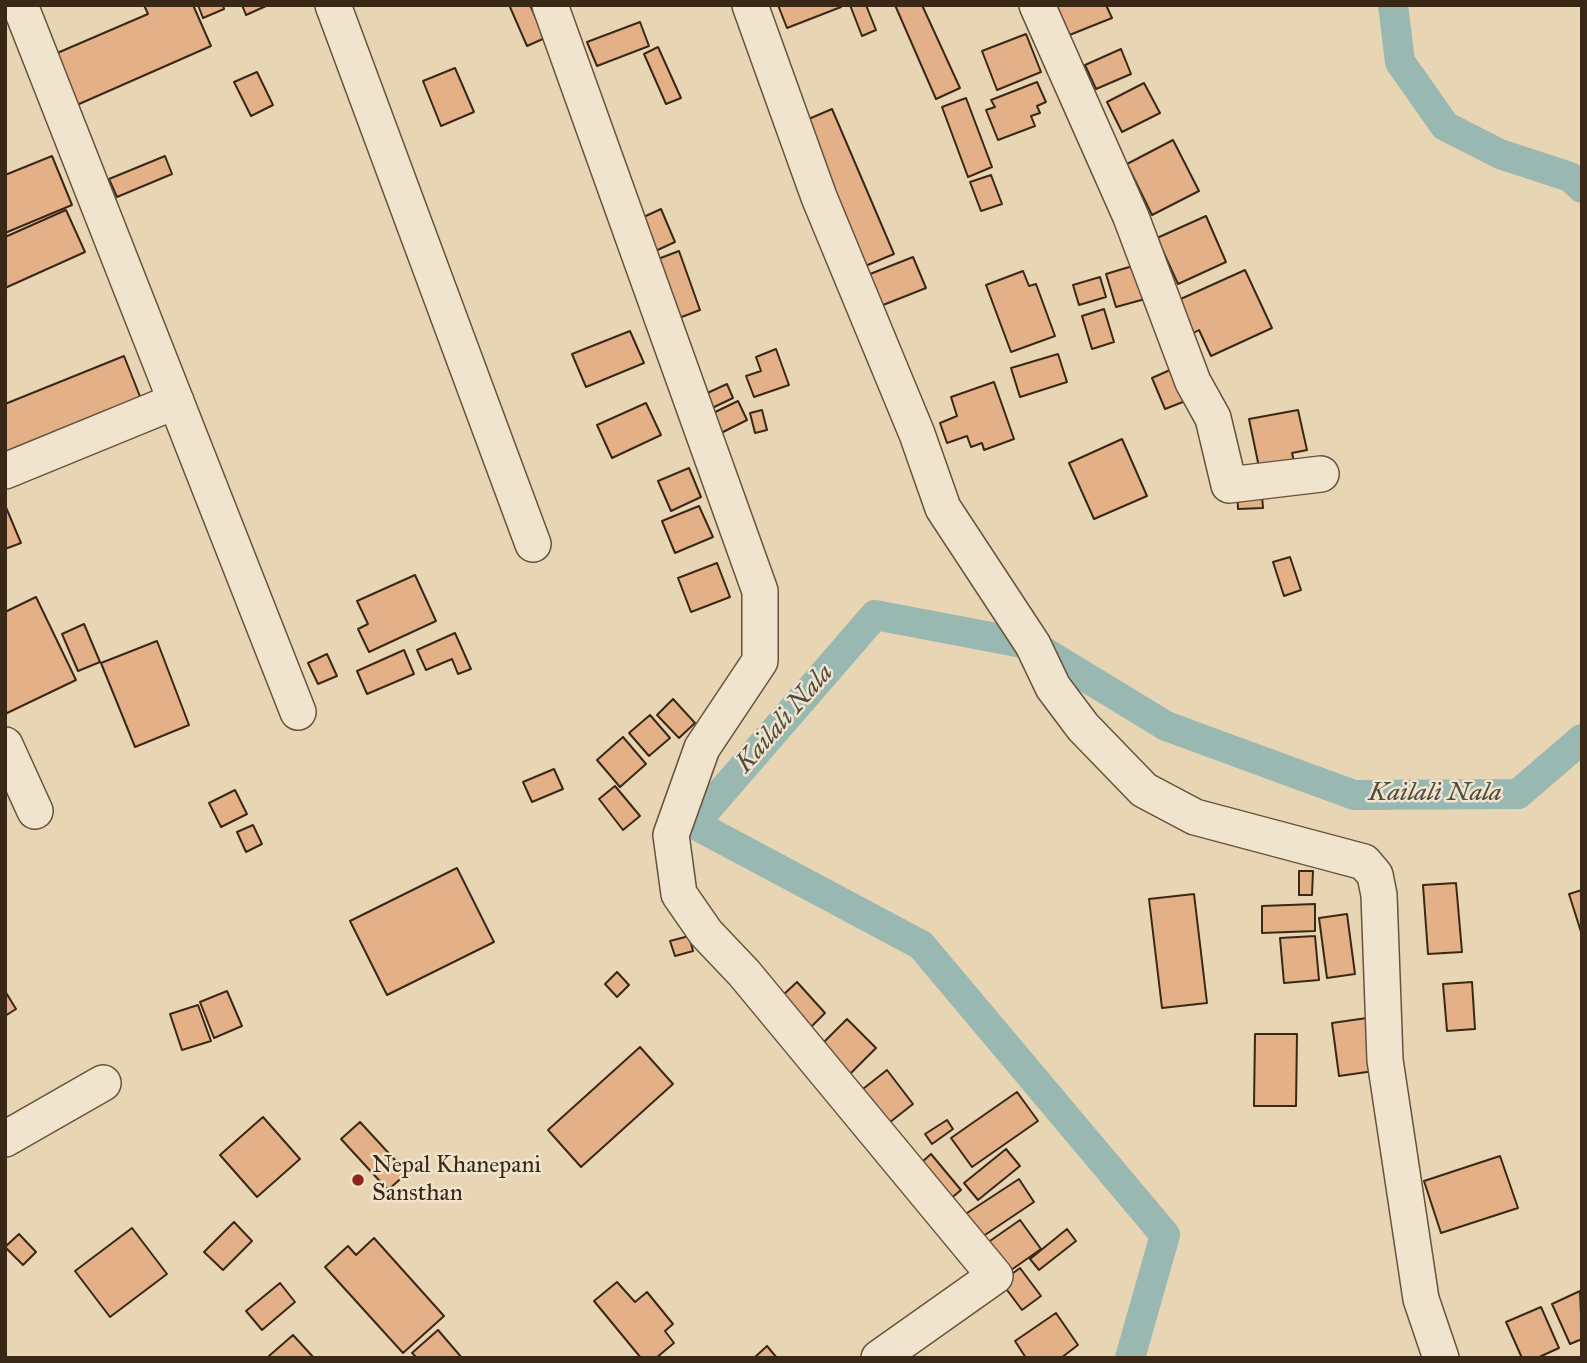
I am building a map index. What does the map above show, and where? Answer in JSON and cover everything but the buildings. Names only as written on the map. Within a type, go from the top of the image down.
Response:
[{"type":"street","points":[[5,12],[18,5],[298,712]]},
{"type":"street","points":[[333,5],[533,544]]},
{"type":"street","points":[[550,5],[760,591],[760,662],[702,748],[671,835],[679,894],[706,933],[744,973],[995,1276],[879,1358]]},
{"type":"street","points":[[750,5],[819,197],[917,434],[943,508],[1033,645],[1053,687],[1083,727],[1144,790],[1195,817],[1364,862],[1375,875],[1379,895],[1385,1060],[1421,1299],[1441,1358]]},
{"type":"street","points":[[1037,5],[1130,217],[1193,382],[1213,418],[1229,485],[1321,474]]},
{"type":"street","points":[[5,471],[176,401]]},
{"type":"street","points":[[5,745],[35,811]]},
{"type":"street","points":[[5,1139],[103,1083]]},
{"type":"waterway","name":"Kailali Nala","points":[[1393,5],[1400,62],[1445,126],[1500,154],[1570,177],[1582,188]]},
{"type":"waterway","name":"Kailali Nala","points":[[1130,1358],[1165,1235],[921,945],[694,824],[875,615],[1033,645],[1166,726],[1354,795],[1518,794],[1582,739]]},
{"type":"place","name":"Nepal Khanepani Sansthan","points":[[358,1180]]}]
